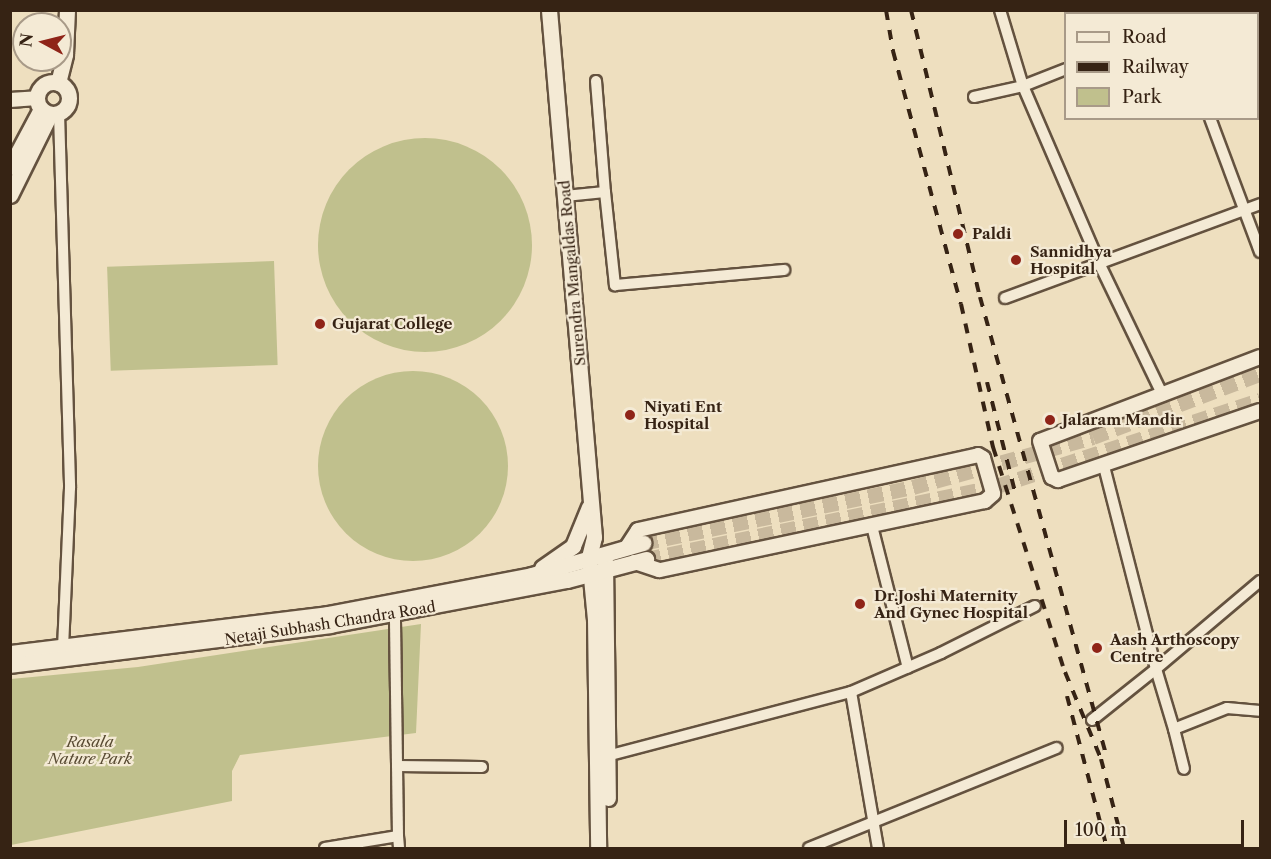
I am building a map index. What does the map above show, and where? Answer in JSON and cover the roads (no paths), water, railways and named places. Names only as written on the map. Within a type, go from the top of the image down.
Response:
[{"type":"main road","points":[[10,195],[47,108],[40,89],[54,83],[65,54],[67,10]]},
{"type":"main road","name":"Surendra Mangaldas Road","points":[[549,10],[598,563]]},
{"type":"main road","points":[[54,83],[55,72]]},
{"type":"main road","points":[[47,108],[67,106],[69,96],[54,83]]},
{"type":"main road","points":[[10,167],[47,108]]},
{"type":"main road","points":[[532,575],[573,546],[592,496]]},
{"type":"main road","name":"Netaji Subhash Chandra Road","points":[[10,665],[245,638],[395,614],[598,563],[627,547],[643,543]]},
{"type":"main road","name":"Netaji Subhash Chandra Road","points":[[10,653],[63,649],[328,614],[598,563],[640,561]]},
{"type":"main road","points":[[598,563],[606,849]]},
{"type":"main road","points":[[598,849],[603,757]]},
{"type":"street","points":[[1000,10],[1023,86],[1100,266],[1163,396]]},
{"type":"street","points":[[974,97],[1023,86],[1064,69]]},
{"type":"street","points":[[596,81],[604,192],[615,285],[784,270]]},
{"type":"street","points":[[10,100],[47,108],[61,210],[70,488],[63,649]]},
{"type":"street","points":[[1211,120],[1260,252]]},
{"type":"street","points":[[565,196],[604,192]]},
{"type":"street","points":[[1005,298],[1246,213],[1260,204]]},
{"type":"street","points":[[1260,357],[1163,396],[1040,441],[1055,480],[1104,466],[1260,411]]},
{"type":"street","points":[[627,547],[638,530],[982,456],[993,494],[990,499],[872,526],[659,570],[640,561]]},
{"type":"street","points":[[1104,466],[1184,769]]},
{"type":"street","points":[[872,526],[908,668]]},
{"type":"street","points":[[1092,720],[1260,581]]},
{"type":"street","points":[[603,757],[851,692],[908,668],[1035,606]]},
{"type":"street","points":[[395,614],[399,849]]},
{"type":"street","points":[[851,692],[878,849]]},
{"type":"street","points":[[1174,729],[1227,708],[1260,711]]},
{"type":"street","points":[[809,849],[1057,748]]},
{"type":"street","points":[[397,766],[482,767]]},
{"type":"street","points":[[326,849],[398,836]]},
{"type":"tunnel","points":[[643,543],[913,487],[1093,437],[1260,374]]},
{"type":"tunnel","points":[[646,559],[997,486],[1260,400]]},
{"type":"railway","points":[[886,10],[893,51],[961,304],[993,447],[1065,672],[1101,759],[1124,848]]},
{"type":"railway","points":[[911,10],[980,297],[1106,753]]},
{"type":"railway","points":[[987,382],[1016,496]]},
{"type":"railway","points":[[1067,696],[1107,848]]},
{"type":"place","name":"Paldi","points":[[958,234]]},
{"type":"place","name":"Sannidhya Hospital","points":[[1016,260]]},
{"type":"place","name":"Gujarat College","points":[[320,324]]},
{"type":"place","name":"Niyati Ent Hospital","points":[[630,415]]},
{"type":"place","name":"Jalaram Mandir","points":[[1050,420]]},
{"type":"place","name":"Dr.Joshi Maternity And Gynec Hospital","points":[[860,604]]},
{"type":"place","name":"Aash Arthoscopy Centre","points":[[1097,648]]},
{"type":"park label","name":"Rasala Nature Park","points":[[90,750]]}]
